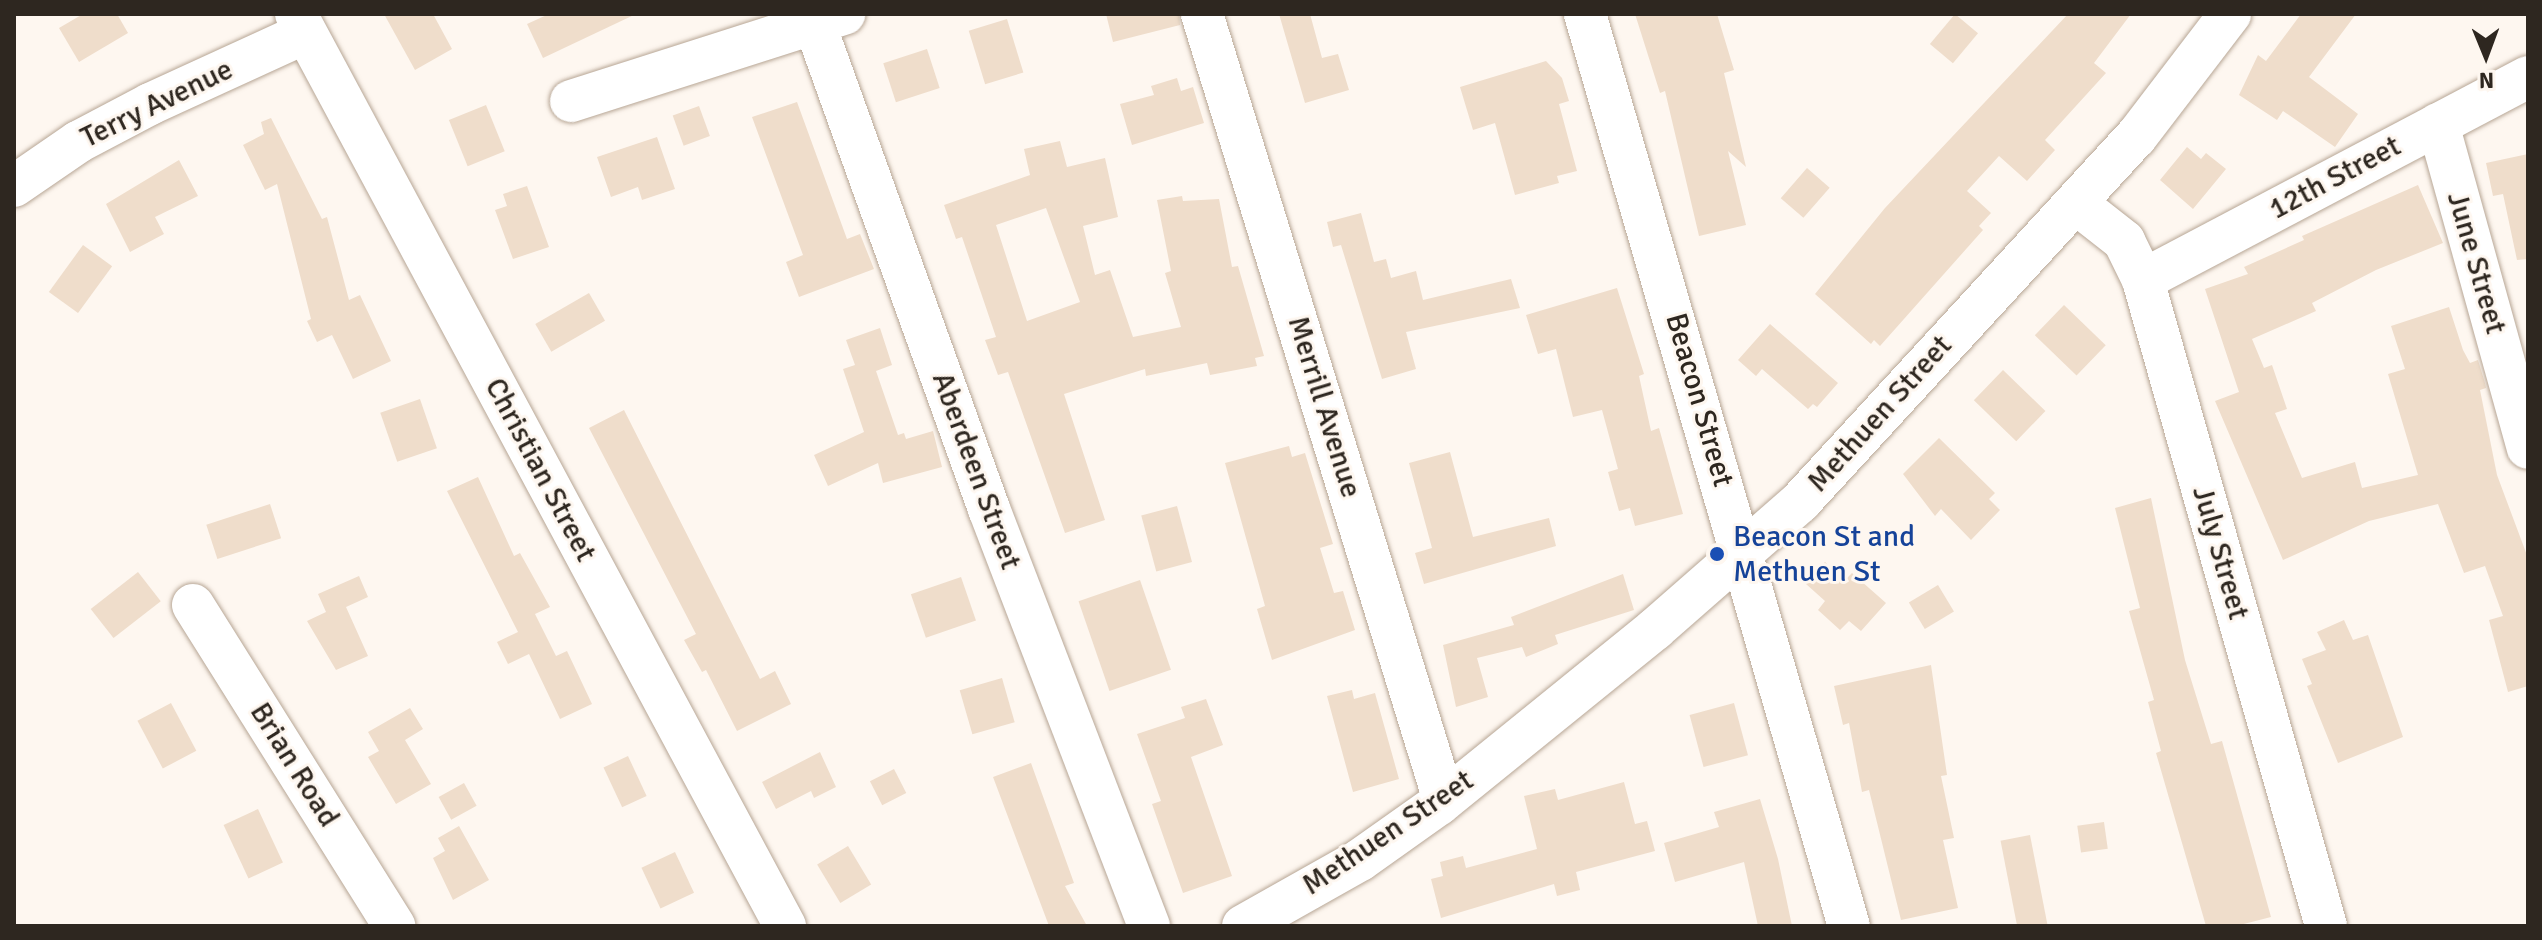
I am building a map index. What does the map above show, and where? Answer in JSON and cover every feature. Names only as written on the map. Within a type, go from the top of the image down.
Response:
[{"type":"street","name":"Merrill Avenue","points":[[1202,14],[1444,800]]},
{"type":"street","name":"Beacon Street","points":[[1585,14],[1849,926]]},
{"type":"street","name":"Methuen Street","points":[[1248,925],[1360,860],[1444,800],[1800,502],[1937,348],[2077,204],[2136,137],[2230,14]]},
{"type":"street","points":[[571,101],[824,17]]},
{"type":"street","name":"Aberdeen Street","points":[[824,17],[989,509],[1149,926]]},
{"type":"street","name":"Terry Avenue","points":[[14,186],[78,142],[301,24]]},
{"type":"street","name":"Christian Street","points":[[301,24],[785,926]]},
{"type":"street","name":"12th Street","points":[[2143,280],[2528,77]]},
{"type":"street","name":"June Street","points":[[2438,124],[2528,448]]},
{"type":"street","name":"July Street","points":[[2077,204],[2124,241],[2143,280],[2326,926]]},
{"type":"street","name":"Brian Road","points":[[193,605],[394,926]]},
{"type":"building","points":[[83,14],[117,14],[128,33],[79,62],[59,28]]},
{"type":"building","points":[[384,14],[433,14],[452,49],[415,70]]},
{"type":"building","points":[[549,14],[636,14],[543,58],[527,24]]},
{"type":"building","points":[[1106,14],[1179,14],[1180,25],[1113,42]]},
{"type":"building","points":[[1279,14],[1310,14],[1322,58],[1338,54],[1349,90],[1305,103]]},
{"type":"building","points":[[1635,14],[1717,14],[1734,70],[1724,73],[1746,167],[1728,151],[1746,225],[1699,236],[1665,91],[1660,93]]},
{"type":"building","points":[[1955,14],[1978,33],[1953,63],[1930,44]]},
{"type":"building","points":[[2068,14],[2131,14],[2094,63],[2106,73],[2045,140],[2055,150],[2027,181],[1999,156],[1967,191],[1991,213],[1979,226],[1983,230],[1880,346],[1874,340],[1871,344],[1815,294],[1885,208]]},
{"type":"building","points":[[2301,14],[2356,14],[2309,77],[2358,114],[2335,147],[2283,111],[2277,120],[2239,95],[2258,55],[2266,61]]},
{"type":"building","points":[[1007,19],[1023,73],[985,84],[969,31]]},
{"type":"building","points":[[927,49],[940,88],[896,102],[883,63]]},
{"type":"building","points":[[1546,61],[1562,78],[1569,101],[1559,104],[1577,171],[1557,176],[1559,183],[1515,195],[1495,123],[1473,130],[1460,87]]},
{"type":"building","points":[[1177,78],[1181,91],[1193,87],[1204,123],[1132,145],[1120,104],[1154,95],[1151,86]]},
{"type":"building","points":[[797,102],[847,239],[860,234],[874,269],[799,297],[786,262],[803,255],[752,117]]},
{"type":"building","points":[[486,105],[505,151],[468,166],[449,120]]},
{"type":"building","points":[[699,106],[710,136],[684,146],[673,116]]},
{"type":"building","points":[[271,118],[322,219],[327,217],[349,300],[360,295],[391,361],[353,379],[332,335],[317,342],[307,321],[311,319],[277,184],[265,190],[243,145],[264,134],[261,122]]},
{"type":"building","points":[[657,137],[675,189],[642,200],[638,187],[611,197],[597,157]]},
{"type":"building","points":[[1060,141],[1067,167],[1105,158],[1118,217],[1083,226],[1095,275],[1110,270],[1133,337],[1181,327],[1165,273],[1171,271],[1157,200],[1182,196],[1183,201],[1219,199],[1232,267],[1238,266],[1264,356],[1255,358],[1257,366],[1210,375],[1207,363],[1146,376],[1145,369],[1064,394],[1105,520],[1065,533],[1008,372],[998,375],[985,340],[996,337],[962,237],[956,239],[944,205],[1030,175],[1024,149]],"holes":[[[1046,208],[1080,302],[1027,321],[996,225]]]},
{"type":"building","points":[[2187,147],[2201,159],[2206,153],[2226,169],[2193,209],[2160,180]]},
{"type":"building","points":[[2528,154],[2528,259],[2517,260],[2503,194],[2493,196],[2486,163]]},
{"type":"building","points":[[179,160],[198,196],[155,217],[164,234],[130,252],[106,204]]},
{"type":"building","points":[[1807,168],[1830,188],[1803,218],[1781,198]]},
{"type":"building","points":[[2418,185],[2443,243],[2376,270],[2312,303],[2316,311],[2252,339],[2264,368],[2272,365],[2287,409],[2275,413],[2302,478],[2355,462],[2362,488],[2418,475],[2388,374],[2405,369],[2391,326],[2449,307],[2470,363],[2478,360],[2486,388],[2480,390],[2497,475],[2528,558],[2528,686],[2508,692],[2489,620],[2503,616],[2485,566],[2464,573],[2438,504],[2369,521],[2283,560],[2215,401],[2239,392],[2205,289],[2248,274],[2244,267],[2304,240],[2302,236]]},
{"type":"building","points":[[527,186],[549,247],[513,259],[495,210],[507,206],[503,194]]},
{"type":"building","points":[[1361,213],[1374,262],[1386,259],[1391,278],[1416,271],[1423,300],[1511,279],[1520,308],[1406,332],[1416,369],[1382,379],[1341,245],[1333,247],[1327,222]]},
{"type":"building","points":[[83,245],[112,266],[78,313],[49,292]]},
{"type":"building","points":[[1617,288],[1644,374],[1639,376],[1651,431],[1659,428],[1683,514],[1635,526],[1630,508],[1619,511],[1608,472],[1618,469],[1602,410],[1573,417],[1556,349],[1538,354],[1526,315]]},
{"type":"building","points":[[589,293],[605,321],[551,352],[535,324]]},
{"type":"building","points":[[2064,305],[2106,345],[2077,376],[2035,335]]},
{"type":"building","points":[[1770,324],[1838,383],[1817,407],[1813,404],[1808,409],[1762,369],[1756,376],[1738,360]]},
{"type":"building","points":[[880,328],[892,365],[876,371],[898,435],[904,433],[906,439],[933,431],[942,467],[883,483],[878,463],[828,486],[814,455],[864,432],[843,369],[855,365],[846,340]]},
{"type":"building","points":[[2003,370],[2045,411],[2016,441],[1974,400]]},
{"type":"building","points":[[420,399],[437,448],[397,462],[380,413]]},
{"type":"building","points":[[624,410],[760,679],[775,671],[791,704],[737,731],[706,670],[702,672],[684,640],[696,634],[589,428]]},
{"type":"building","points":[[1939,438],[1995,493],[1989,499],[2000,510],[1971,540],[1941,509],[1935,516],[1903,474]]},
{"type":"building","points":[[1289,446],[1292,457],[1305,453],[1333,544],[1320,548],[1334,593],[1343,591],[1355,630],[1272,660],[1257,609],[1265,606],[1225,463]]},
{"type":"building","points":[[1450,452],[1473,537],[1549,518],[1556,546],[1424,584],[1415,553],[1432,548],[1409,463]]},
{"type":"building","points":[[478,477],[514,556],[520,553],[550,607],[535,614],[556,656],[567,651],[592,704],[560,719],[529,654],[508,664],[497,642],[518,632],[447,491]]},
{"type":"building","points":[[2151,498],[2185,660],[2211,744],[2222,741],[2271,917],[2236,926],[2206,926],[2156,753],[2161,751],[2148,702],[2154,700],[2129,611],[2140,608],[2115,508]]},
{"type":"building","points":[[270,504],[281,538],[217,559],[206,525]]},
{"type":"building","points":[[1177,506],[1192,562],[1156,572],[1141,516]]},
{"type":"building","points":[[1825,562],[1845,580],[1852,573],[1886,603],[1861,631],[1849,621],[1840,630],[1818,610],[1825,601],[1806,584]]},
{"type":"building","points":[[138,572],[161,601],[113,638],[91,609]]},
{"type":"building","points":[[1623,574],[1634,610],[1555,635],[1558,644],[1526,657],[1522,647],[1477,658],[1488,697],[1456,707],[1443,645],[1514,625],[1511,617]]},
{"type":"building","points":[[359,576],[368,597],[346,607],[368,656],[336,670],[307,621],[326,612],[318,594]]},
{"type":"building","points":[[961,577],[976,620],[926,638],[911,594]]},
{"type":"building","points":[[1140,580],[1171,670],[1109,691],[1079,601]]},
{"type":"building","points":[[1938,585],[1954,612],[1925,629],[1909,603]]},
{"type":"building","points":[[2344,620],[2353,640],[2368,635],[2403,737],[2338,763],[2307,686],[2312,684],[2302,659],[2326,650],[2317,632]]},
{"type":"building","points":[[1931,665],[1947,775],[1941,776],[1954,838],[1943,840],[1958,908],[1901,920],[1869,790],[1862,792],[1849,723],[1843,725],[1834,686]]},
{"type":"building","points":[[1002,678],[1015,722],[972,734],[960,690]]},
{"type":"building","points":[[1352,690],[1354,699],[1375,693],[1399,779],[1353,792],[1327,696]]},
{"type":"building","points":[[1206,699],[1223,745],[1191,757],[1232,876],[1183,893],[1152,804],[1161,801],[1137,734],[1185,718],[1181,707]]},
{"type":"building","points":[[171,703],[196,751],[163,769],[137,721]]},
{"type":"building","points":[[1734,703],[1748,755],[1704,767],[1690,715]]},
{"type":"building","points":[[410,708],[423,729],[405,740],[431,784],[396,804],[368,757],[379,751],[368,732]]},
{"type":"building","points":[[820,752],[836,787],[814,798],[811,791],[776,809],[762,782]]},
{"type":"building","points":[[628,756],[647,796],[622,807],[604,767]]},
{"type":"building","points":[[1031,763],[1074,883],[1065,886],[1087,926],[1049,926],[993,777]]},
{"type":"building","points":[[894,769],[906,793],[882,805],[870,781]]},
{"type":"building","points":[[1624,782],[1635,824],[1647,821],[1655,851],[1576,872],[1580,890],[1557,896],[1554,884],[1441,918],[1431,879],[1443,876],[1440,862],[1463,856],[1466,868],[1537,849],[1524,796],[1555,789],[1558,800]]},
{"type":"building","points":[[464,783],[477,806],[451,820],[439,797]]},
{"type":"building","points":[[1760,799],[1778,859],[1792,926],[1758,926],[1744,862],[1675,882],[1664,843],[1719,827],[1714,812]]},
{"type":"building","points":[[258,809],[283,862],[248,879],[224,825]]},
{"type":"building","points":[[2104,822],[2108,849],[2081,852],[2077,826]]},
{"type":"building","points":[[459,826],[489,880],[453,900],[433,858],[445,851],[438,838]]},
{"type":"building","points":[[2030,835],[2048,926],[2017,926],[2001,841]]},
{"type":"building","points":[[848,846],[871,885],[840,903],[817,865]]},
{"type":"building","points":[[675,852],[694,893],[660,908],[641,868]]},
{"type":"place","name":"Beacon St and Methuen St","points":[[1717,554]]}]
